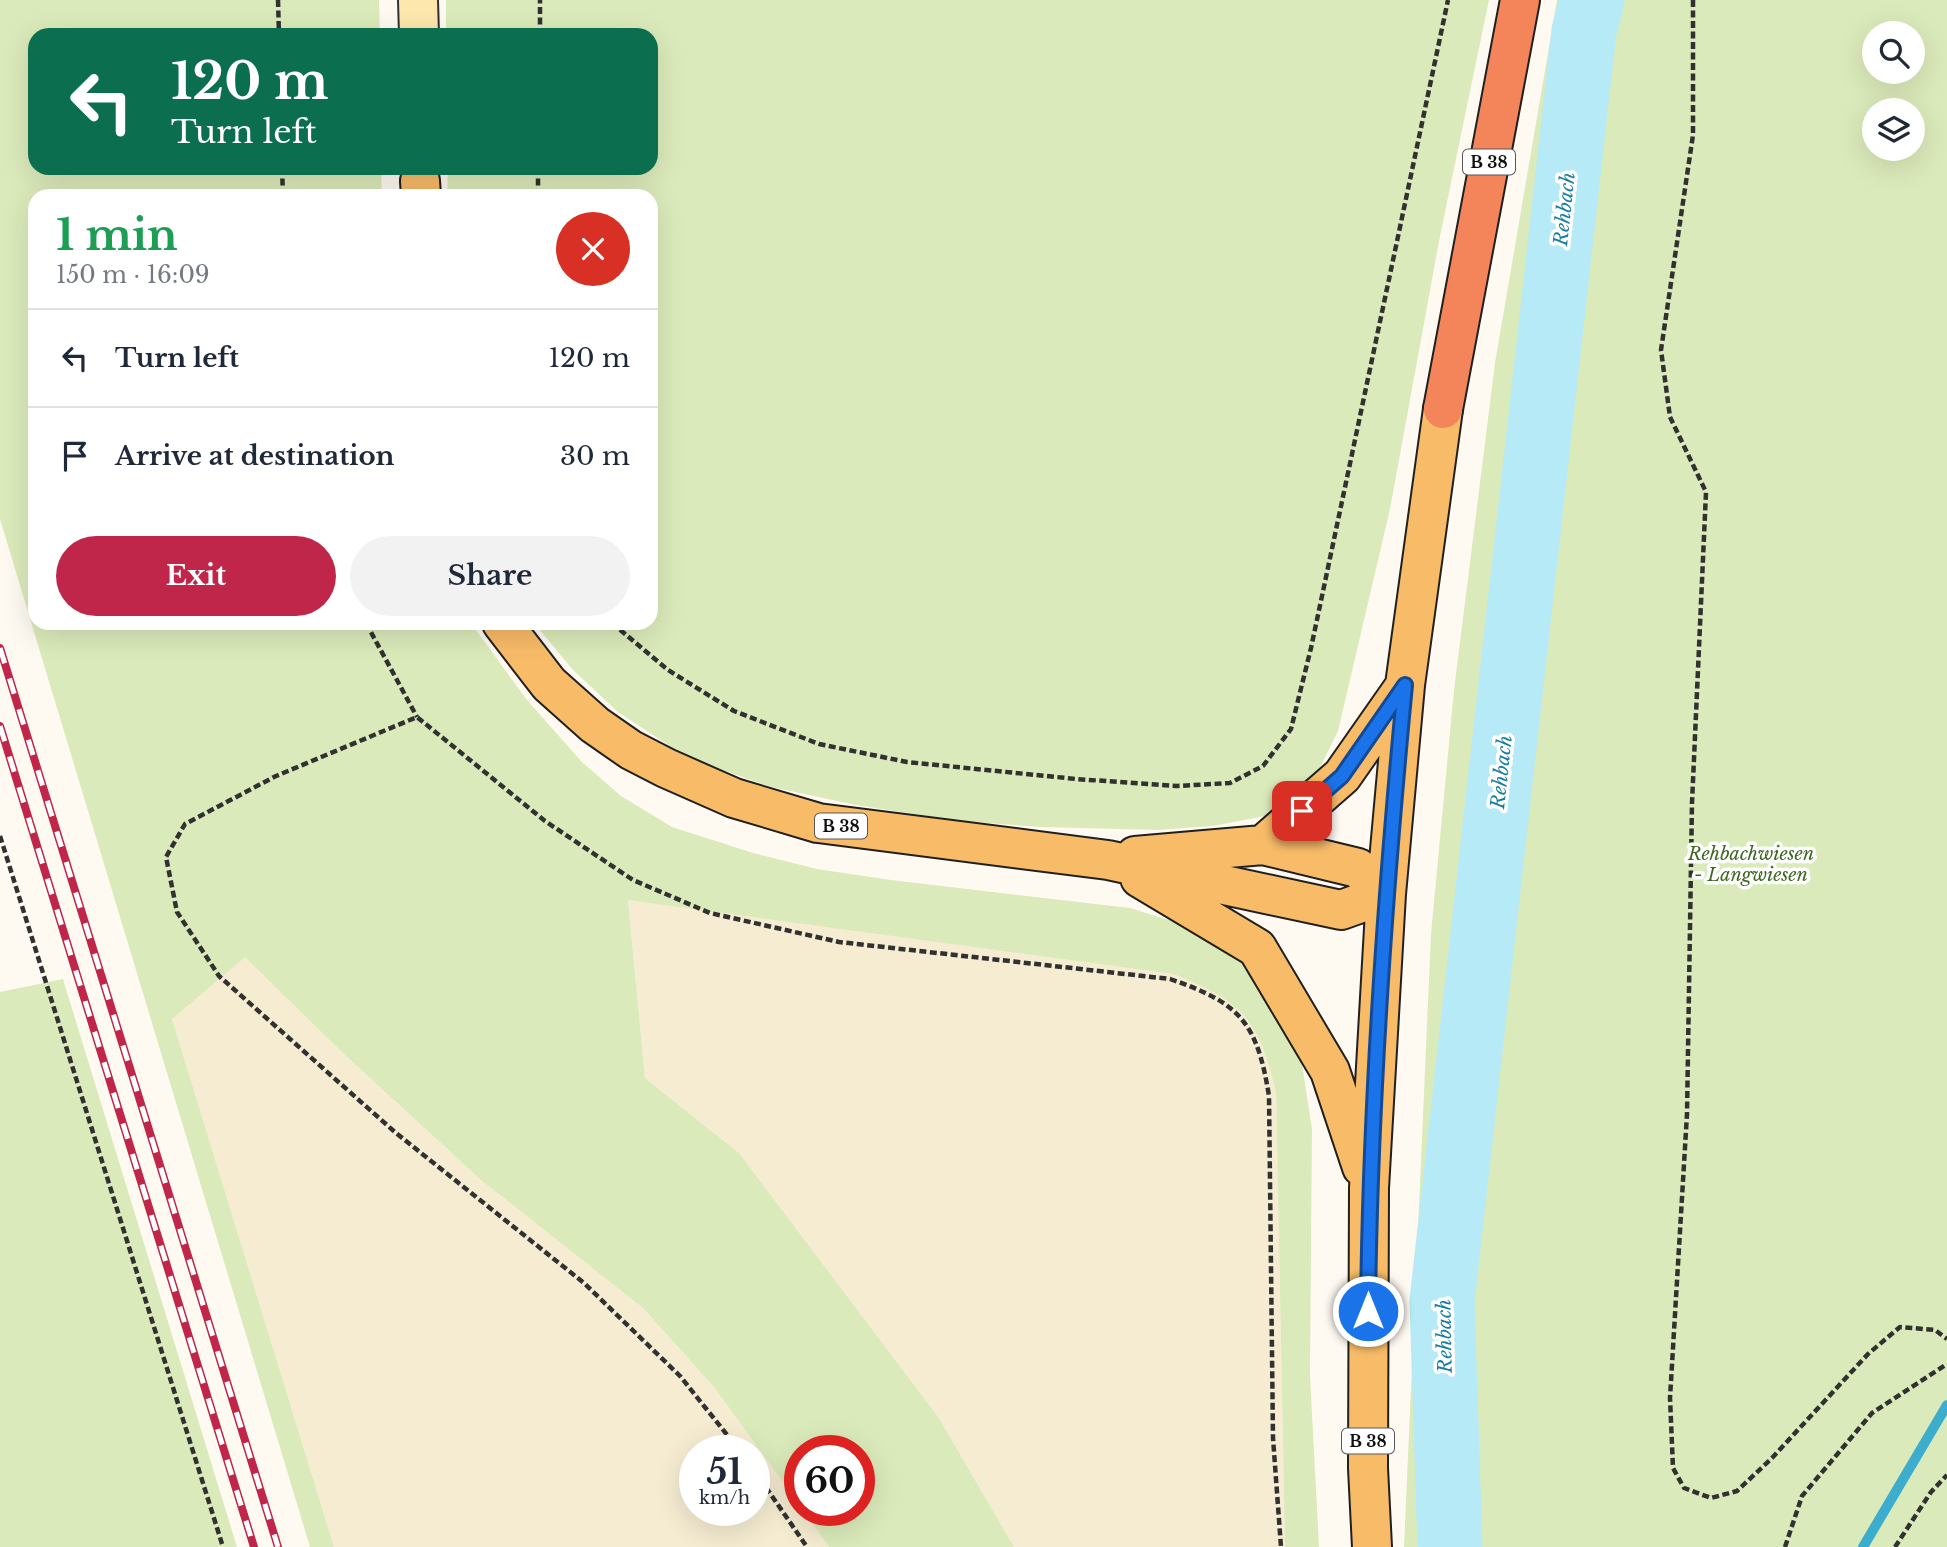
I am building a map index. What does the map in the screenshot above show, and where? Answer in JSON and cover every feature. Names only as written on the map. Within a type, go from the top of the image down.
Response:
[{"type":"highway","name":"B 38","points":[[1443,409],[1520,0]]},
{"type":"main road","points":[[418,0],[419,28]]},
{"type":"main road","name":"B 38","points":[[1372,1547],[1368,1468],[1369,1188],[1386,894],[1405,685],[1443,409]]},
{"type":"main road","name":"B 38","points":[[507,630],[549,684],[595,725],[631,750],[734,798],[818,823],[1108,860],[1341,911],[1386,894]]},
{"type":"main road","name":"B 38","points":[[1263,845],[1342,776],[1405,685]]},
{"type":"main road","name":"B 38","points":[[1108,860],[1186,850],[1263,845],[1358,868],[1386,894]]},
{"type":"main road","name":"B 38","points":[[1108,860],[1257,948],[1330,1070],[1369,1188]]},
{"type":"path","points":[[278,0],[279,28]]},
{"type":"path","points":[[540,0],[540,28]]},
{"type":"path","points":[[620,630],[668,670],[734,712],[819,744],[907,762],[1177,786],[1230,783],[1263,766],[1291,729],[1311,648],[1448,0]]},
{"type":"path","points":[[1693,0],[1693,135],[1661,350],[1670,417],[1706,492],[1692,803],[1686,1114],[1670,1398],[1673,1468],[1684,1488],[1711,1498],[1737,1491],[1772,1458],[1868,1354],[1900,1327],[1935,1330],[1947,1339]]},
{"type":"path","points":[[370,630],[417,717],[545,821],[622,873],[710,913],[839,942],[1170,979],[1202,990],[1230,1006],[1250,1030],[1263,1057],[1269,1096],[1273,1437],[1280,1547]]},
{"type":"path","points":[[417,717],[276,776],[185,824],[166,857],[177,912],[219,976],[396,1133],[584,1283],[680,1376],[727,1435]]},
{"type":"path","points":[[0,835],[223,1547]]},
{"type":"path","points":[[1785,1547],[1802,1496],[1872,1413],[1947,1364]]},
{"type":"path","points":[[1895,1547],[1931,1492],[1947,1475]]},
{"type":"path","points":[[770,1493],[807,1547]]},
{"type":"shaded area","points":[[628,899],[1173,974],[1205,986],[1234,1005],[1253,1027],[1268,1056],[1276,1094],[1285,1547],[1014,1547],[939,1418],[739,1153],[645,1078]]},
{"type":"shaded area","points":[[245,956],[346,1056],[481,1180],[643,1308],[714,1387],[749,1435],[679,1435],[679,1526],[770,1526],[770,1464],[784,1484],[784,1526],[814,1526],[829,1547],[334,1547],[172,1019]]},
{"type":"green space","points":[[0,0],[379,0],[380,28],[28,28],[28,175],[381,175],[382,189],[28,189],[28,612],[0,519]]},
{"type":"green space","points":[[446,0],[1489,0],[1440,236],[1390,509],[1338,731],[1320,768],[1285,803],[1265,816],[1213,826],[1158,830],[1041,827],[959,821],[856,805],[767,786],[685,756],[618,712],[573,670],[540,630],[658,630],[658,189],[447,189],[448,175],[658,175],[658,28],[446,28]]},
{"type":"green space","name":"Rehbachwiesen - Langwiesen","points":[[1557,0],[1947,0],[1947,1547],[1404,1547],[1431,934],[1454,690],[1495,363]]},
{"type":"green space","points":[[33,630],[476,630],[527,700],[582,762],[621,796],[672,827],[753,853],[817,869],[1130,908],[1172,921],[1214,941],[1249,964],[1300,1051],[1312,1129],[1310,1375],[1319,1547],[1285,1547],[1276,1094],[1270,1069],[1255,1031],[1232,1004],[1173,974],[628,900],[645,1078],[739,1153],[939,1418],[1014,1547],[829,1547],[814,1526],[875,1526],[875,1435],[784,1435],[784,1484],[770,1464],[770,1435],[749,1435],[714,1387],[643,1308],[481,1180],[346,1056],[245,957],[172,1019],[334,1547],[310,1547]]},
{"type":"green space","points":[[63,979],[237,1547],[0,1547],[0,992]]},
{"type":"waterway","name":"Rehbach","points":[[1450,1547],[1442,1301],[1584,31],[1592,0]]},
{"type":"waterway","points":[[1863,1547],[1947,1405]]},
{"type":"railway","points":[[0,648],[278,1547]]},
{"type":"railway","points":[[0,726],[254,1547]]},
{"type":"route","points":[[1302,811],[1342,776],[1405,685],[1386,894],[1369,1188],[1368,1311]]}]
